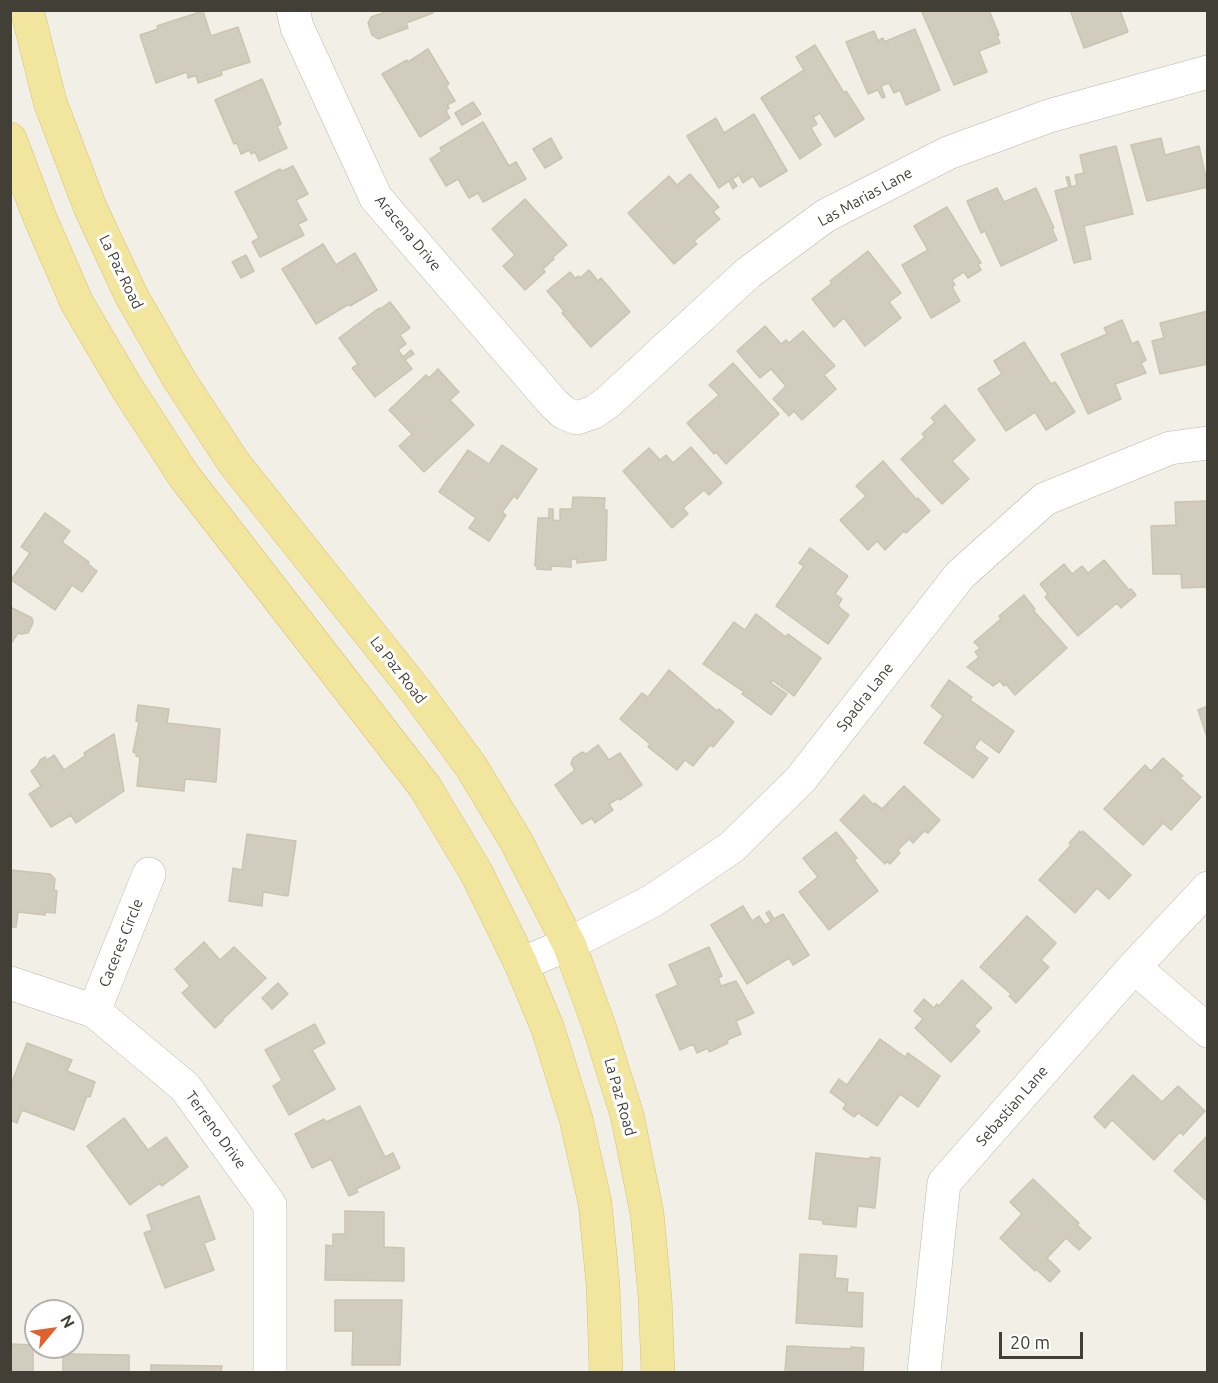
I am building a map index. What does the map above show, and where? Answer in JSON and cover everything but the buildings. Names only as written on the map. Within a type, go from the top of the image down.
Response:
[{"type":"main road","name":"La Paz Road","points":[[27,10],[50,102],[90,207],[131,295],[234,464],[418,694],[472,768],[516,841],[569,944],[598,1023],[627,1115],[645,1202],[655,1297],[658,1372]]},
{"type":"main road","points":[[10,139],[40,218],[77,303],[127,388],[184,476],[425,787],[477,874],[521,964],[548,1029],[559,1063],[576,1119],[595,1203],[603,1285],[606,1372]]},
{"type":"street","name":"Aracena Drive","points":[[293,10],[297,27],[376,198],[554,404],[564,413],[577,418]]},
{"type":"street","name":"Las Marias Lane","points":[[577,418],[594,412],[608,402],[748,273],[825,216],[948,153],[1049,116],[1208,72]]},
{"type":"street","name":"Spadra Lane","points":[[521,964],[569,944],[652,901],[732,847],[801,779],[960,575],[1045,499],[1170,448],[1208,443]]},
{"type":"street","name":"Caceres Circle","points":[[94,1011],[148,874]]},
{"type":"street","name":"Sebastian Lane","points":[[924,1372],[944,1183],[1134,967],[1208,888]]},
{"type":"street","points":[[1134,967],[1208,1031]]},
{"type":"street","name":"Terreno Drive","points":[[10,983],[94,1011],[185,1087],[270,1205],[270,1372]]}]
